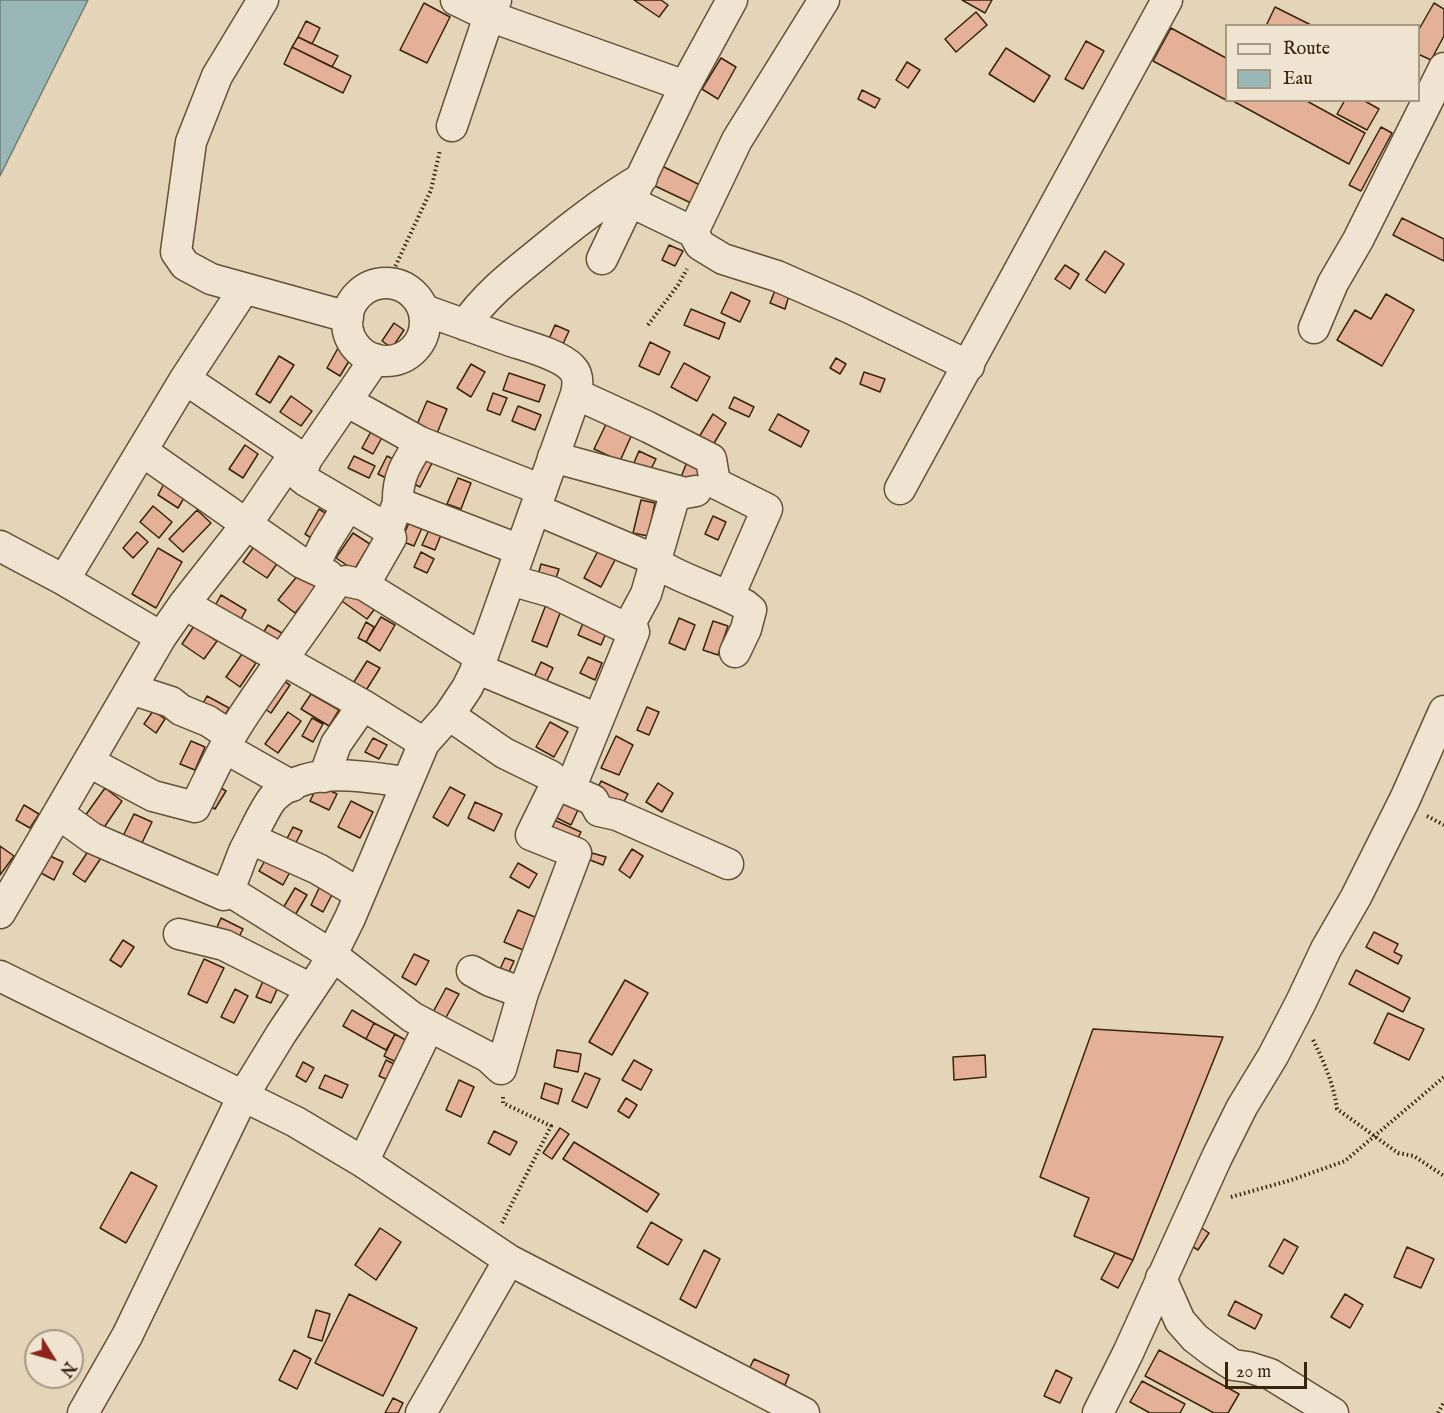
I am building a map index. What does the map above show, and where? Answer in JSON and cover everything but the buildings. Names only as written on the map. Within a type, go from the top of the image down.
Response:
[{"type":"street","points":[[263,0],[217,76],[191,142],[176,252],[185,265],[192,270],[244,289],[348,317]]},
{"type":"street","points":[[456,0],[492,8],[685,86]]},
{"type":"street","points":[[602,259],[685,86],[732,0]]},
{"type":"street","points":[[900,489],[1167,0]]},
{"type":"street","points":[[697,239],[737,140],[818,2]]},
{"type":"street","points":[[452,126],[492,8]]},
{"type":"street","points":[[1314,328],[1333,283],[1358,240],[1444,68]]},
{"type":"street","points":[[636,190],[723,259],[777,276],[841,304],[969,366]]},
{"type":"street","points":[[465,325],[476,309],[539,252],[608,198],[636,190]]},
{"type":"street","points":[[384,283],[397,284],[409,290],[424,310],[423,334],[418,345],[399,359],[387,361],[375,359],[363,353],[354,343],[348,331],[348,317],[352,304],[360,293],[371,286],[384,283]]},
{"type":"street","points":[[64,580],[185,379],[244,289]]},
{"type":"street","points":[[83,1413],[127,1336],[243,1096],[332,955],[424,743],[449,715],[479,663],[576,394],[579,384],[577,376],[573,368],[565,362],[424,310]]},
{"type":"street","points":[[0,913],[161,637],[184,603],[346,400],[375,359]]},
{"type":"street","points":[[185,379],[300,457]]},
{"type":"street","points":[[576,394],[711,459],[715,483]]},
{"type":"street","points":[[346,400],[420,442],[538,500],[654,562],[745,605],[751,610],[746,629],[735,652]]},
{"type":"street","points":[[364,585],[391,538],[398,485],[406,462],[420,442]]},
{"type":"street","points":[[142,451],[246,525],[324,576],[364,585],[479,663],[598,719]]},
{"type":"street","points":[[300,457],[302,477],[348,506],[520,550]]},
{"type":"street","points":[[553,457],[685,493],[703,491],[715,483]]},
{"type":"street","points":[[715,483],[767,509],[729,596]]},
{"type":"street","points":[[576,853],[531,835],[563,786],[598,719],[634,632],[631,622],[646,594],[676,491]]},
{"type":"street","points":[[89,762],[153,796],[195,807],[228,742],[267,681],[284,660],[324,576],[325,543],[348,506]]},
{"type":"street","points":[[0,546],[64,580],[161,637]]},
{"type":"street","points":[[510,580],[552,592],[634,632]]},
{"type":"street","points":[[184,603],[363,705],[424,743]]},
{"type":"street","points":[[131,689],[171,702],[181,710],[208,721],[228,742],[292,786]]},
{"type":"street","points":[[324,777],[336,744],[363,705]]},
{"type":"street","points":[[1098,1413],[1242,1107],[1293,1017],[1326,949],[1356,897],[1405,799],[1444,711]]},
{"type":"street","points":[[449,715],[504,753],[551,776],[563,786],[592,800],[599,811],[617,815],[728,864]]},
{"type":"street","points":[[59,814],[92,838],[224,895],[238,862],[273,798],[302,779],[345,775],[406,782]]},
{"type":"street","points":[[228,890],[332,955],[412,1017],[488,1058],[501,1069],[523,993],[576,853],[588,835],[599,811]]},
{"type":"street","points":[[251,839],[318,869],[360,894]]},
{"type":"street","points":[[179,934],[224,945],[311,989]]},
{"type":"street","points":[[472,971],[490,981],[523,993]]},
{"type":"street","points":[[0,976],[296,1122],[363,1162],[499,1254],[758,1402],[804,1413]]},
{"type":"street","points":[[363,1162],[429,1026]]},
{"type":"street","points":[[421,1413],[499,1254]]},
{"type":"street","points":[[1161,1278],[1180,1322],[1195,1338],[1233,1365],[1270,1374],[1329,1412]]},
{"type":"path","points":[[397,284],[395,267],[431,190],[441,144],[452,126]]},
{"type":"path","points":[[648,326],[678,285],[697,239]]},
{"type":"path","points":[[1293,1017],[1309,1032],[1321,1056],[1335,1096],[1337,1109],[1398,1153],[1414,1156],[1444,1176]]},
{"type":"path","points":[[1191,1213],[1242,1193],[1291,1180],[1345,1161],[1444,1077]]},
{"type":"path","points":[[499,1254],[551,1126],[504,1103]]},
{"type":"path","points":[[1438,1413],[1444,1402]]},
{"type":"water","points":[[0,0],[88,0],[0,176]]}]
